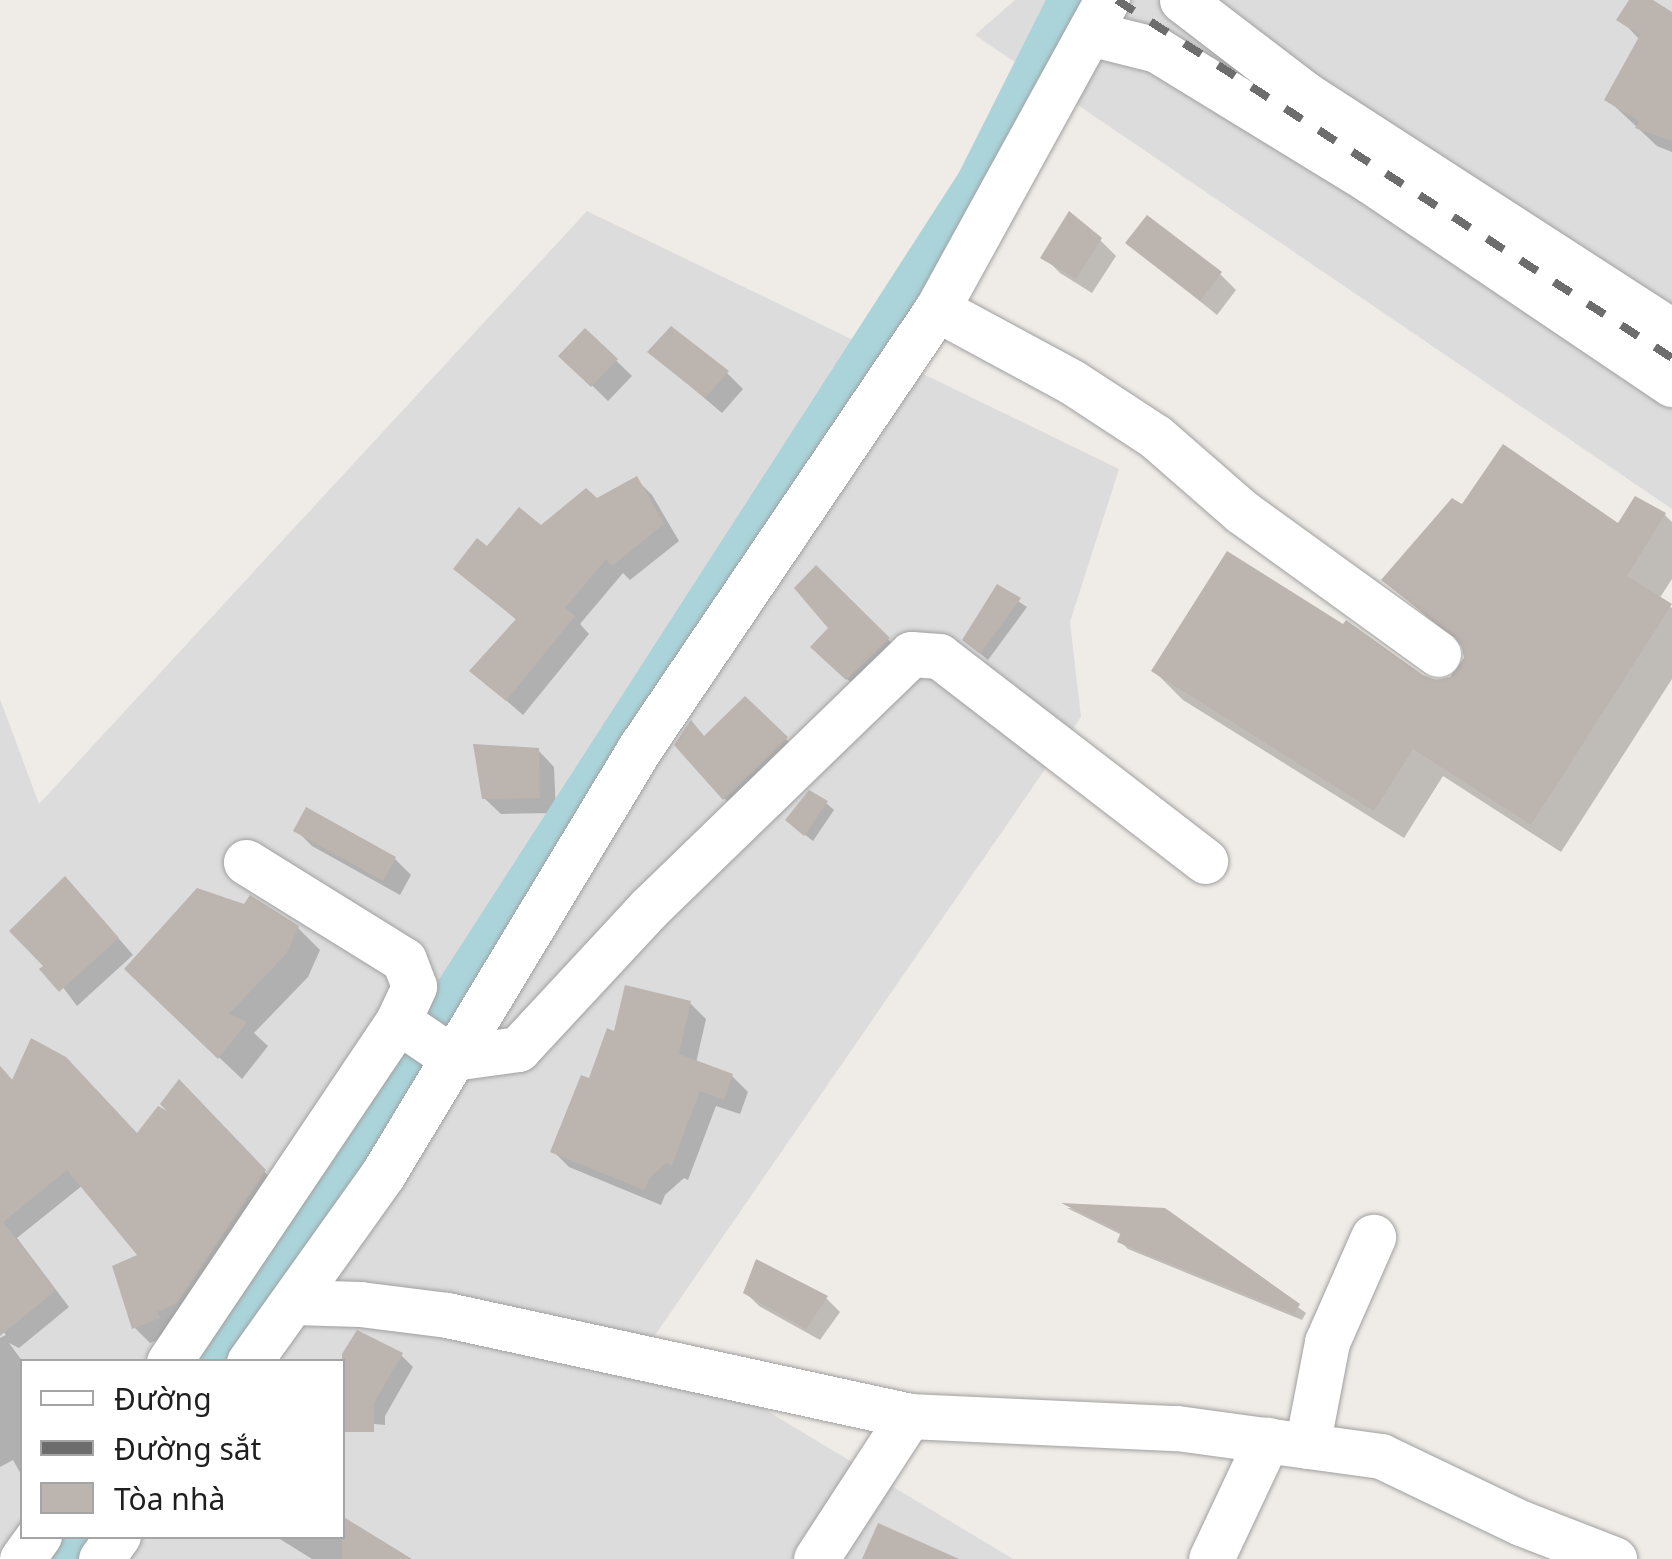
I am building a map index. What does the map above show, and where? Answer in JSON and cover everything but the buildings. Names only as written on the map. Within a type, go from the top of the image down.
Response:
[{"type":"street","points":[[1182,0],[1305,94],[1672,331]]},
{"type":"street","points":[[170,1359],[424,1038],[640,748],[937,309],[1098,17],[1370,180],[1672,384]]},
{"type":"street","points":[[937,309],[1072,382],[1156,436],[1242,512],[1438,654]]},
{"type":"street","points":[[424,1038],[518,1048],[649,908],[912,654],[939,656],[1206,861]]},
{"type":"street","points":[[246,862],[404,960],[414,986],[424,1038],[383,1174],[251,1359]]},
{"type":"street","points":[[1211,1559],[1287,1443],[1373,1237]]},
{"type":"street","points":[[294,1302],[360,1304],[447,1316],[909,1416],[1159,1426],[1393,1460],[1521,1523],[1614,1559]]},
{"type":"street","points":[[816,1559],[909,1416]]},
{"type":"shaded area","points":[[1015,0],[1672,0],[1672,509],[975,35]]},
{"type":"shaded area","points":[[587,211],[1119,469],[1070,622],[1081,717],[651,1341],[1013,1559],[0,1559],[0,699],[39,804]]},
{"type":"waterway","points":[[217,1359],[976,181],[1067,0]]},
{"type":"waterway","points":[[60,1559],[77,1539]]},
{"type":"railway","points":[[1117,0],[1672,358]]}]
